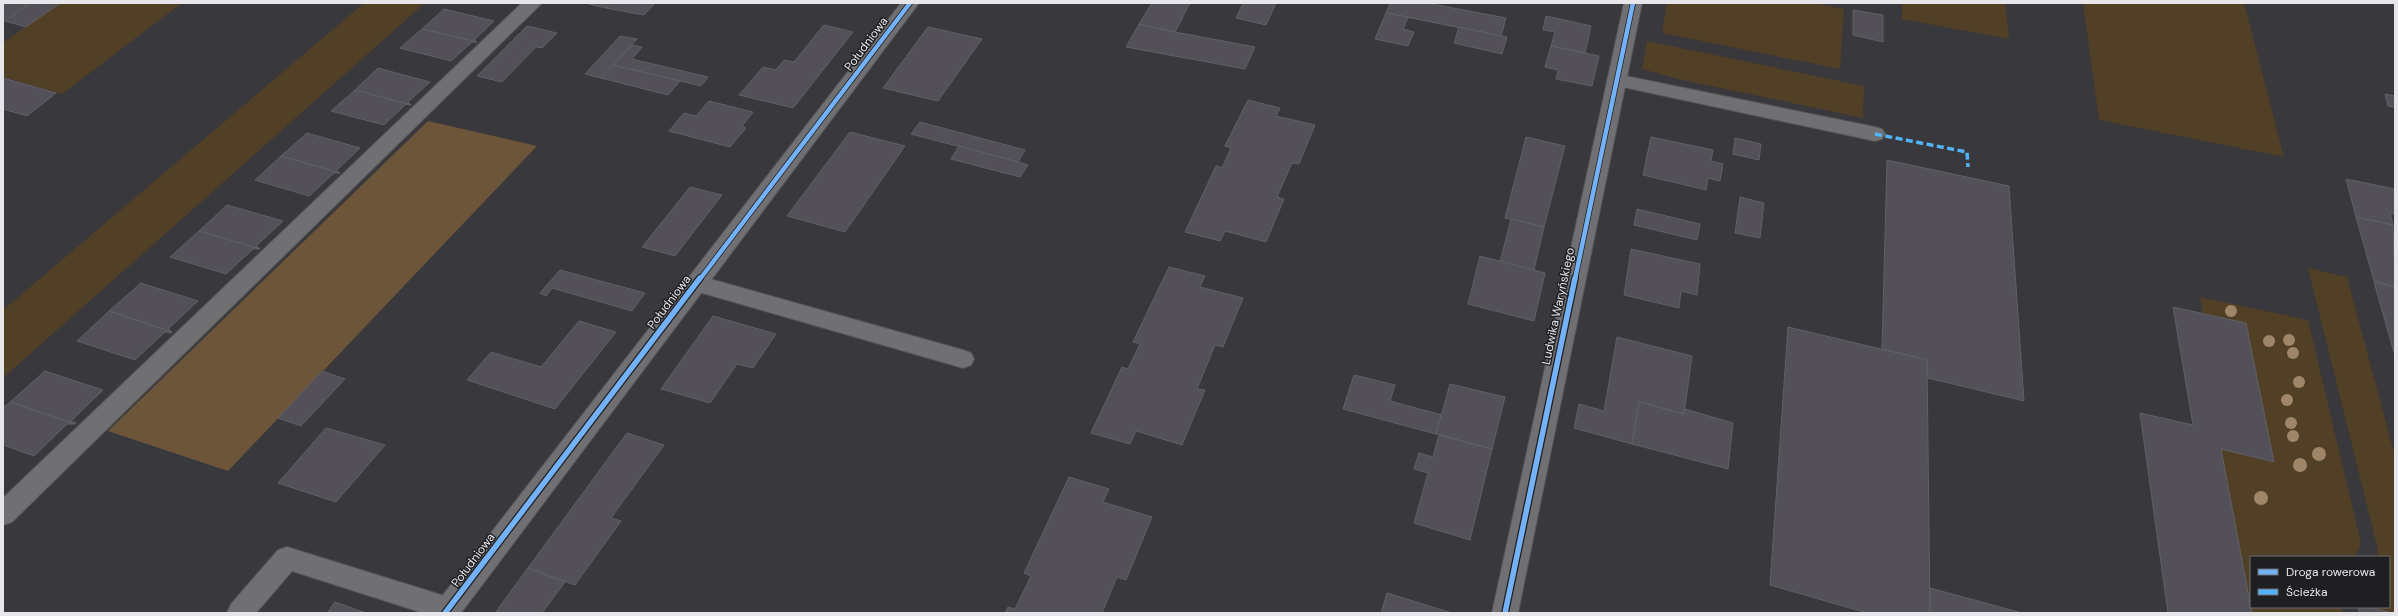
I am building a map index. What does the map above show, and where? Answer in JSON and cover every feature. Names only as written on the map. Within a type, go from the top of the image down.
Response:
[{"type":"street","points":[[3,514],[533,3]]},
{"type":"street","name":"Południowa","points":[[446,611],[910,3]]},
{"type":"street","name":"Ludwika Waryńskiego","points":[[1504,613],[1633,3]]},
{"type":"street","points":[[1616,80],[1875,134]]},
{"type":"street","points":[[696,283],[963,359]]},
{"type":"street","points":[[240,613],[287,558],[446,611]]},
{"type":"shaded area","points":[[60,3],[182,3],[62,94],[3,77],[3,43]]},
{"type":"shaded area","points":[[364,3],[425,3],[3,378],[3,310]]},
{"type":"shaded area","points":[[1667,3],[1814,3],[1844,9],[1840,69],[1662,33]]},
{"type":"shaded area","points":[[1902,3],[2005,3],[2009,39],[1902,19]]},
{"type":"shaded area","points":[[2083,3],[2244,3],[2284,157],[2099,120]]},
{"type":"shaded area","points":[[1647,41],[1864,86],[1863,118],[1678,79],[1642,69]]},
{"type":"shaded area","points":[[428,121],[537,146],[228,471],[108,431]]},
{"type":"shaded area","points":[[2308,268],[2347,277],[2395,456],[2395,613],[2373,608],[2390,608],[2390,556],[2376,556],[2378,550]]},
{"type":"shaded area","points":[[2200,297],[2308,320],[2361,543],[2355,556],[2250,556],[2250,602],[2221,449],[2273,462],[2246,323],[2203,313]]},
{"type":"shaded area","points":[[2251,608],[2341,608],[2343,613],[2252,613]]},
{"type":"building","points":[[3,3],[30,3],[5,21],[3,20]]},
{"type":"building","points":[[30,3],[60,3],[26,27],[5,21]]},
{"type":"building","points":[[585,3],[611,3],[606,8]]},
{"type":"building","points":[[611,3],[655,3],[644,15],[606,8]]},
{"type":"building","points":[[1152,3],[1190,3],[1175,32],[1139,24]]},
{"type":"building","points":[[1243,3],[1276,3],[1266,25],[1236,18]]},
{"type":"building","points":[[1390,3],[1427,3],[1506,18],[1501,36],[1386,13]]},
{"type":"building","points":[[444,9],[494,21],[474,40],[477,42],[422,29]]},
{"type":"building","points":[[1853,10],[1883,15],[1883,42],[1853,35]]},
{"type":"building","points":[[1386,13],[1408,17],[1403,29],[1414,32],[1408,46],[1375,39]]},
{"type":"building","points":[[1546,16],[1591,26],[1585,53],[1551,46],[1555,32],[1543,30]]},
{"type":"building","points":[[1139,24],[1255,47],[1245,69],[1126,47]]},
{"type":"building","points":[[824,25],[853,32],[793,108],[739,95],[763,67],[776,70],[784,60],[794,62]]},
{"type":"building","points":[[527,26],[557,33],[542,48],[536,47],[502,82],[477,76]]},
{"type":"building","points":[[928,27],[982,39],[938,101],[883,88]]},
{"type":"building","points":[[1459,27],[1507,37],[1502,54],[1454,43]]},
{"type":"building","points":[[422,29],[477,42],[472,42],[451,61],[400,48]]},
{"type":"building","points":[[620,36],[637,39],[601,78],[585,74]]},
{"type":"building","points":[[632,45],[642,47],[632,59],[708,77],[701,86],[613,65]]},
{"type":"building","points":[[1551,46],[1599,56],[1592,86],[1556,79],[1558,70],[1545,67]]},
{"type":"building","points":[[613,65],[680,81],[668,95],[601,78]]},
{"type":"building","points":[[378,68],[430,82],[408,102],[411,105],[355,90]]},
{"type":"building","points":[[3,78],[56,93],[27,116],[3,109]]},
{"type":"building","points":[[355,90],[411,105],[406,104],[384,125],[331,111]]},
{"type":"building","points":[[2385,94],[2395,96],[2395,107],[2388,106]]},
{"type":"building","points":[[1248,100],[1280,108],[1276,116],[1315,125],[1299,164],[1292,163],[1277,197],[1284,199],[1266,242],[1225,231],[1220,241],[1185,232],[1216,166],[1222,168],[1231,148],[1225,146]]},
{"type":"building","points":[[709,101],[753,112],[742,126],[746,128],[730,147],[669,131],[684,113],[696,116]]},
{"type":"building","points":[[920,122],[1025,150],[1018,162],[911,134]]},
{"type":"building","points":[[850,132],[905,146],[845,232],[787,216]]},
{"type":"building","points":[[307,133],[360,148],[336,171],[340,173],[281,156]]},
{"type":"building","points":[[1526,137],[1565,146],[1544,227],[1505,218]]},
{"type":"building","points":[[1651,137],[1713,150],[1711,161],[1723,164],[1720,181],[1708,178],[1706,190],[1643,175]]},
{"type":"building","points":[[1735,138],[1761,144],[1759,160],[1733,154]]},
{"type":"building","points":[[959,146],[1028,165],[1020,177],[951,159]]},
{"type":"building","points":[[281,156],[340,173],[334,173],[309,196],[255,180]]},
{"type":"building","points":[[1887,160],[2009,186],[2024,401],[1928,378],[1927,360],[1882,349]]},
{"type":"building","points":[[2346,179],[2395,189],[2395,214],[2390,213],[2393,225],[2356,217]]},
{"type":"building","points":[[690,187],[722,195],[675,256],[642,247]]},
{"type":"building","points":[[1740,197],[1764,203],[1760,238],[1735,233]]},
{"type":"building","points":[[227,205],[283,221],[256,246],[260,249],[199,231]]},
{"type":"building","points":[[1637,209],[1700,224],[1697,240],[1634,225]]},
{"type":"building","points":[[2356,217],[2393,225],[2395,286],[2374,281]]},
{"type":"building","points":[[1511,219],[1544,227],[1534,270],[1500,262]]},
{"type":"building","points":[[199,231],[260,249],[253,249],[226,274],[170,257]]},
{"type":"building","points":[[1631,249],[1700,264],[1697,295],[1681,291],[1679,308],[1624,295]]},
{"type":"building","points":[[1480,256],[1545,273],[1534,321],[1468,304]]},
{"type":"building","points":[[1169,267],[1205,276],[1200,287],[1243,298],[1223,347],[1215,345],[1197,389],[1205,390],[1182,445],[1136,431],[1130,444],[1091,433],[1122,367],[1128,369],[1140,344],[1133,342]]},
{"type":"building","points":[[560,270],[645,293],[632,311],[552,288],[546,296],[540,293]]},
{"type":"building","points":[[2374,282],[2395,287],[2395,356]]},
{"type":"building","points":[[141,283],[198,301],[168,329],[172,332],[109,311]]},
{"type":"building","points":[[2173,307],[2246,323],[2274,462],[2221,449],[2252,613],[2168,613],[2140,413],[2193,425]]},
{"type":"building","points":[[109,311],[172,332],[165,332],[135,360],[77,341]]},
{"type":"building","points":[[713,316],[776,334],[753,368],[737,364],[710,403],[661,389]]},
{"type":"building","points":[[579,321],[616,332],[555,409],[467,380],[491,352],[541,367]]},
{"type":"building","points":[[1788,327],[1927,360],[1930,613],[1867,613],[1770,585]]},
{"type":"building","points":[[1617,337],[1692,356],[1684,414],[1639,402],[1632,444],[1574,428],[1579,404],[1604,411]]},
{"type":"building","points":[[45,371],[103,390],[71,421],[76,423],[74,424],[10,402]]},
{"type":"building","points":[[322,371],[345,379],[301,426],[278,418]]},
{"type":"building","points":[[1354,375],[1395,385],[1390,401],[1442,415],[1436,434],[1343,409]]},
{"type":"building","points":[[1450,384],[1505,397],[1492,449],[1436,434]]},
{"type":"building","points":[[10,402],[74,424],[67,424],[34,456],[3,445],[3,408]]},
{"type":"building","points":[[1639,402],[1684,414],[1685,409],[1733,423],[1728,469],[1632,444]]},
{"type":"building","points":[[326,428],[385,445],[336,502],[278,483]]},
{"type":"building","points":[[627,433],[664,445],[611,518],[621,521],[575,585],[528,568]]},
{"type":"building","points":[[1439,435],[1492,449],[1470,540],[1414,523],[1428,473],[1414,469],[1419,453],[1433,457]]},
{"type":"building","points":[[1069,477],[1109,489],[1103,502],[1152,517],[1126,580],[1117,577],[1102,613],[1005,613],[1008,607],[1015,609],[1031,576],[1024,573]]},
{"type":"building","points":[[528,568],[565,582],[542,613],[495,613]]},
{"type":"building","points":[[1930,588],[2022,613],[1930,613]]},
{"type":"building","points":[[1387,593],[1452,613],[1381,613]]},
{"type":"building","points":[[335,602],[366,613],[327,613]]},
{"type":"building","points":[[2358,608],[2373,608],[2392,613],[2359,613]]},
{"type":"marked path","points":[[1875,134],[1967,152],[1968,167]]},
{"type":"cycle path","points":[[445,613],[910,3]]},
{"type":"cycle path","points":[[1505,613],[1633,3]]}]
